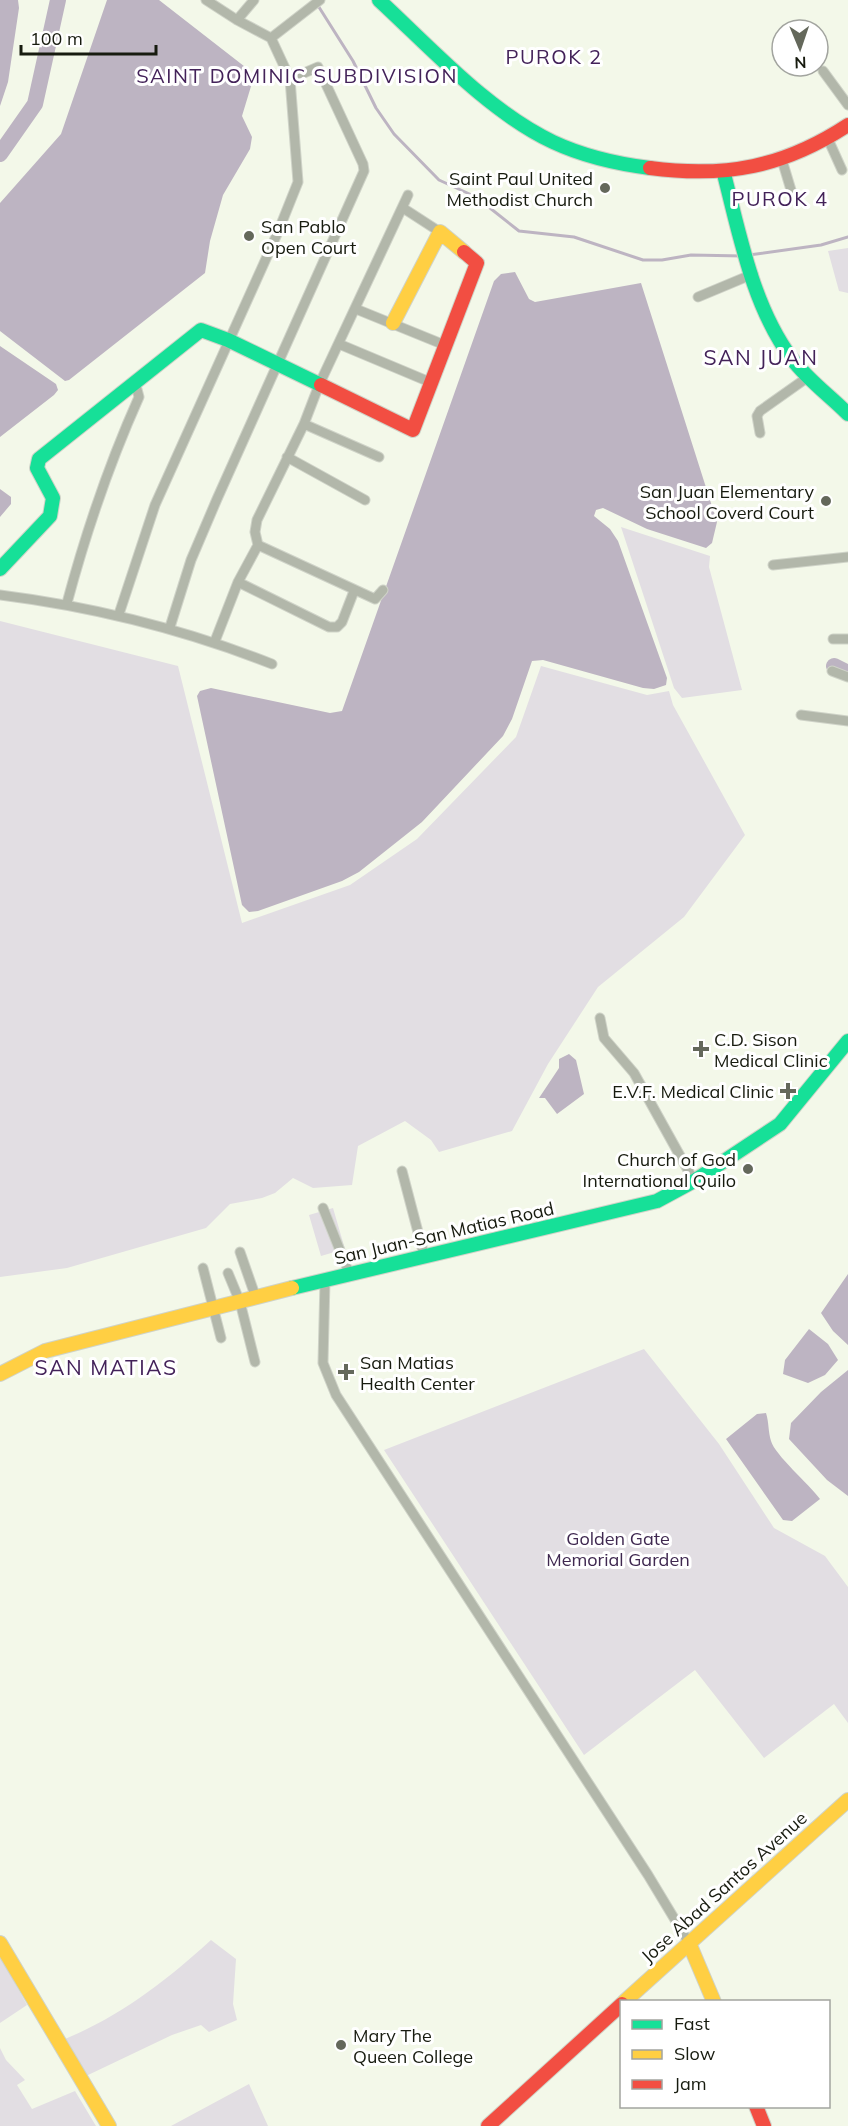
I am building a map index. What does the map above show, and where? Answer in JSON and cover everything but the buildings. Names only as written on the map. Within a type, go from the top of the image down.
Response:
[{"type":"main road","points":[[380,0],[488,97],[538,135],[590,156],[660,170],[724,174],[782,160],[828,139],[848,125]]},
{"type":"main road","points":[[724,174],[763,304],[784,346],[808,377],[848,414]]},
{"type":"main road","points":[[0,569],[50,516],[53,498],[37,468],[39,459],[201,330],[277,363],[413,430],[477,263],[440,232],[393,323]]},
{"type":"main road","name":"San Juan-San Matias Road","points":[[0,1374],[45,1350],[349,1273],[657,1201],[694,1181],[780,1124],[848,1041]]},
{"type":"main road","name":"Jose Abad Santos Avenue","points":[[626,2000],[848,1800]]},
{"type":"main road","points":[[688,1942],[714,2000]]},
{"type":"main road","points":[[0,1943],[109,2126]]},
{"type":"main road","name":"Jose Abad Santos Avenue","points":[[488,2126],[620,2006]]},
{"type":"main road","points":[[757,2108],[764,2126]]},
{"type":"street","points":[[119,614],[155,505],[279,232],[298,182],[290,79],[271,38],[206,0]]},
{"type":"street","points":[[237,20],[255,0]]},
{"type":"street","points":[[271,38],[320,0]]},
{"type":"street","points":[[170,627],[191,560],[364,171],[363,164],[318,67],[290,79]]},
{"type":"street","points":[[828,78],[848,105]]},
{"type":"street","points":[[828,139],[842,170]]},
{"type":"street","points":[[782,160],[794,200]]},
{"type":"street","points":[[215,641],[238,582],[258,545],[255,532],[257,520],[304,424],[319,385],[408,195]]},
{"type":"street","points":[[403,208],[440,232]]},
{"type":"street","points":[[698,297],[751,269]]},
{"type":"street","points":[[356,309],[447,346]]},
{"type":"street","points":[[339,344],[432,383]]},
{"type":"street","points":[[760,434],[757,416],[760,411],[808,377]]},
{"type":"street","points":[[67,603],[89,522],[115,452],[139,397],[135,382]]},
{"type":"street","points":[[304,424],[379,457]]},
{"type":"street","points":[[287,457],[365,500]]},
{"type":"street","points":[[258,545],[375,599],[383,590]]},
{"type":"street","points":[[773,565],[848,557]]},
{"type":"street","points":[[238,582],[329,627],[336,627],[342,622],[354,591]]},
{"type":"street","points":[[0,595],[67,603],[119,614],[215,641],[272,664]]},
{"type":"street","points":[[833,639],[848,639]]},
{"type":"street","points":[[832,671],[848,677]]},
{"type":"street","points":[[801,715],[848,721]]},
{"type":"street","points":[[600,1018],[604,1038],[634,1073],[694,1181]]},
{"type":"street","points":[[402,1171],[424,1255]]},
{"type":"street","points":[[322,1208],[349,1273]]},
{"type":"street","points":[[240,1252],[256,1298]]},
{"type":"street","points":[[202,1268],[221,1338]]},
{"type":"street","points":[[228,1273],[240,1302],[255,1362]]},
{"type":"street","points":[[325,1280],[323,1364],[336,1395],[628,1845],[688,1942]]},
{"type":"green space","points":[[848,248],[848,293],[839,291],[828,251]]},
{"type":"green space","points":[[621,527],[710,556],[709,567],[742,690],[682,698],[674,688]]},
{"type":"green space","points":[[0,621],[178,666],[242,923],[350,885],[417,839],[516,737],[541,666],[647,695],[669,691],[673,705],[745,835],[684,917],[598,987],[548,1064],[512,1131],[439,1152],[431,1140],[405,1121],[358,1146],[352,1185],[313,1188],[293,1178],[275,1193],[230,1204],[206,1228],[67,1268],[0,1277]]},
{"type":"green space","points":[[333,1208],[345,1249],[321,1256],[309,1215]]},
{"type":"green space","name":"Golden Gate Memorial Garden","points":[[644,1349],[719,1444],[774,1528],[825,1556],[848,1587],[848,1723],[834,1704],[764,1758],[695,1670],[584,1755],[384,1450]]},
{"type":"green space","points":[[211,1940],[236,1959],[233,2004],[237,2020],[209,2032],[201,2025],[172,2035],[86,2076],[65,2039],[86,2030],[142,1996]]},
{"type":"green space","points":[[0,1956],[27,2005],[0,2023]]},
{"type":"green space","points":[[0,2048],[6,2060],[25,2080],[17,2085],[32,2109],[75,2091],[96,2126],[0,2126]]},
{"type":"green space","points":[[249,2084],[268,2126],[171,2126]]},
{"type":"shaded area","points":[[0,0],[18,0],[19,8],[8,82],[0,106]]},
{"type":"shaded area","points":[[107,0],[159,0],[249,70],[252,83],[242,116],[252,137],[250,149],[223,195],[210,241],[205,273],[65,381],[0,331],[0,203],[61,134]]},
{"type":"shaded area","points":[[515,272],[529,299],[535,302],[641,283],[717,522],[712,543],[706,548],[647,529],[603,508],[596,510],[594,516],[610,529],[618,541],[667,678],[666,685],[654,689],[643,688],[543,660],[532,661],[512,719],[503,736],[422,822],[359,872],[342,881],[258,911],[249,912],[242,905],[197,696],[200,691],[211,688],[330,713],[342,711],[494,281],[501,274]]},
{"type":"shaded area","points":[[0,346],[56,384],[58,390],[0,437]]},
{"type":"shaded area","points":[[0,489],[11,497],[11,504],[0,517]]},
{"type":"shaded area","points":[[569,1054],[576,1060],[584,1094],[557,1114],[545,1098],[539,1098],[559,1068],[559,1059]]},
{"type":"shaded area","points":[[848,1274],[848,1345],[833,1331],[821,1313]]},
{"type":"shaded area","points":[[809,1329],[828,1344],[838,1360],[825,1375],[808,1383],[783,1374],[785,1360]]},
{"type":"shaded area","points":[[848,1370],[848,1496],[827,1480],[789,1439],[791,1423],[821,1392]]},
{"type":"shaded area","points":[[766,1413],[770,1438],[774,1447],[820,1499],[792,1521],[783,1520],[726,1439],[757,1414]]},
{"type":"waterway","points":[[0,154],[35,104],[58,0]]},
{"type":"waterway","points":[[317,4],[353,61],[376,108],[394,134],[439,180],[476,197],[519,231],[574,237],[643,260],[662,260],[691,255],[743,256]]},
{"type":"waterway","points":[[749,255],[821,245],[848,237]]},
{"type":"waterway","points":[[834,666],[848,673]]},
{"type":"traffic: fast","points":[[379,0],[484,97],[529,129],[564,147],[588,155],[650,168]]},
{"type":"traffic: fast","points":[[724,174],[749,270],[767,317],[798,367],[848,414]]},
{"type":"traffic: fast","points":[[0,569],[50,516],[53,498],[37,468],[39,459],[201,330],[228,340],[321,385]]},
{"type":"traffic: fast","points":[[292,1288],[657,1201],[694,1181],[780,1124],[848,1041]]},
{"type":"traffic: slow","points":[[393,323],[440,232],[464,252]]},
{"type":"traffic: slow","points":[[0,1374],[45,1351],[292,1288]]},
{"type":"traffic: slow","points":[[626,2000],[848,1800]]},
{"type":"traffic: slow","points":[[0,1943],[109,2126]]},
{"type":"traffic: slow","points":[[689,1943],[713,2000]]},
{"type":"traffic: jam","points":[[650,168],[704,171],[754,166],[801,151],[848,125]]},
{"type":"traffic: jam","points":[[321,385],[413,430],[477,263],[464,252]]},
{"type":"traffic: jam","points":[[488,2126],[620,2006]]},
{"type":"traffic: jam","points":[[757,2108],[764,2126]]},
{"type":"place","name":"Saint Paul United Methodist Church","points":[[605,188]]},
{"type":"place","name":"San Pablo Open Court","points":[[249,236]]},
{"type":"place","name":"San Juan Elementary School Coverd Court","points":[[826,501]]},
{"type":"place","name":"C.D. Sison Medical Clinic","points":[[701,1049]]},
{"type":"place","name":"E.V.F. Medical Clinic","points":[[788,1091]]},
{"type":"place","name":"Church of God International Quilo","points":[[748,1169]]},
{"type":"place","name":"San Matias Health Center","points":[[346,1372]]},
{"type":"place","name":"Mary The Queen College","points":[[341,2045]]},
{"type":"district","name":"PUROK 2","points":[[554,56]]},
{"type":"district","name":"SAINT DOMINIC SUBDIVISION","points":[[297,75]]},
{"type":"district","name":"PUROK 4","points":[[780,198]]},
{"type":"district","name":"SAN JUAN","points":[[761,357]]},
{"type":"district","name":"SAN MATIAS","points":[[106,1367]]}]
